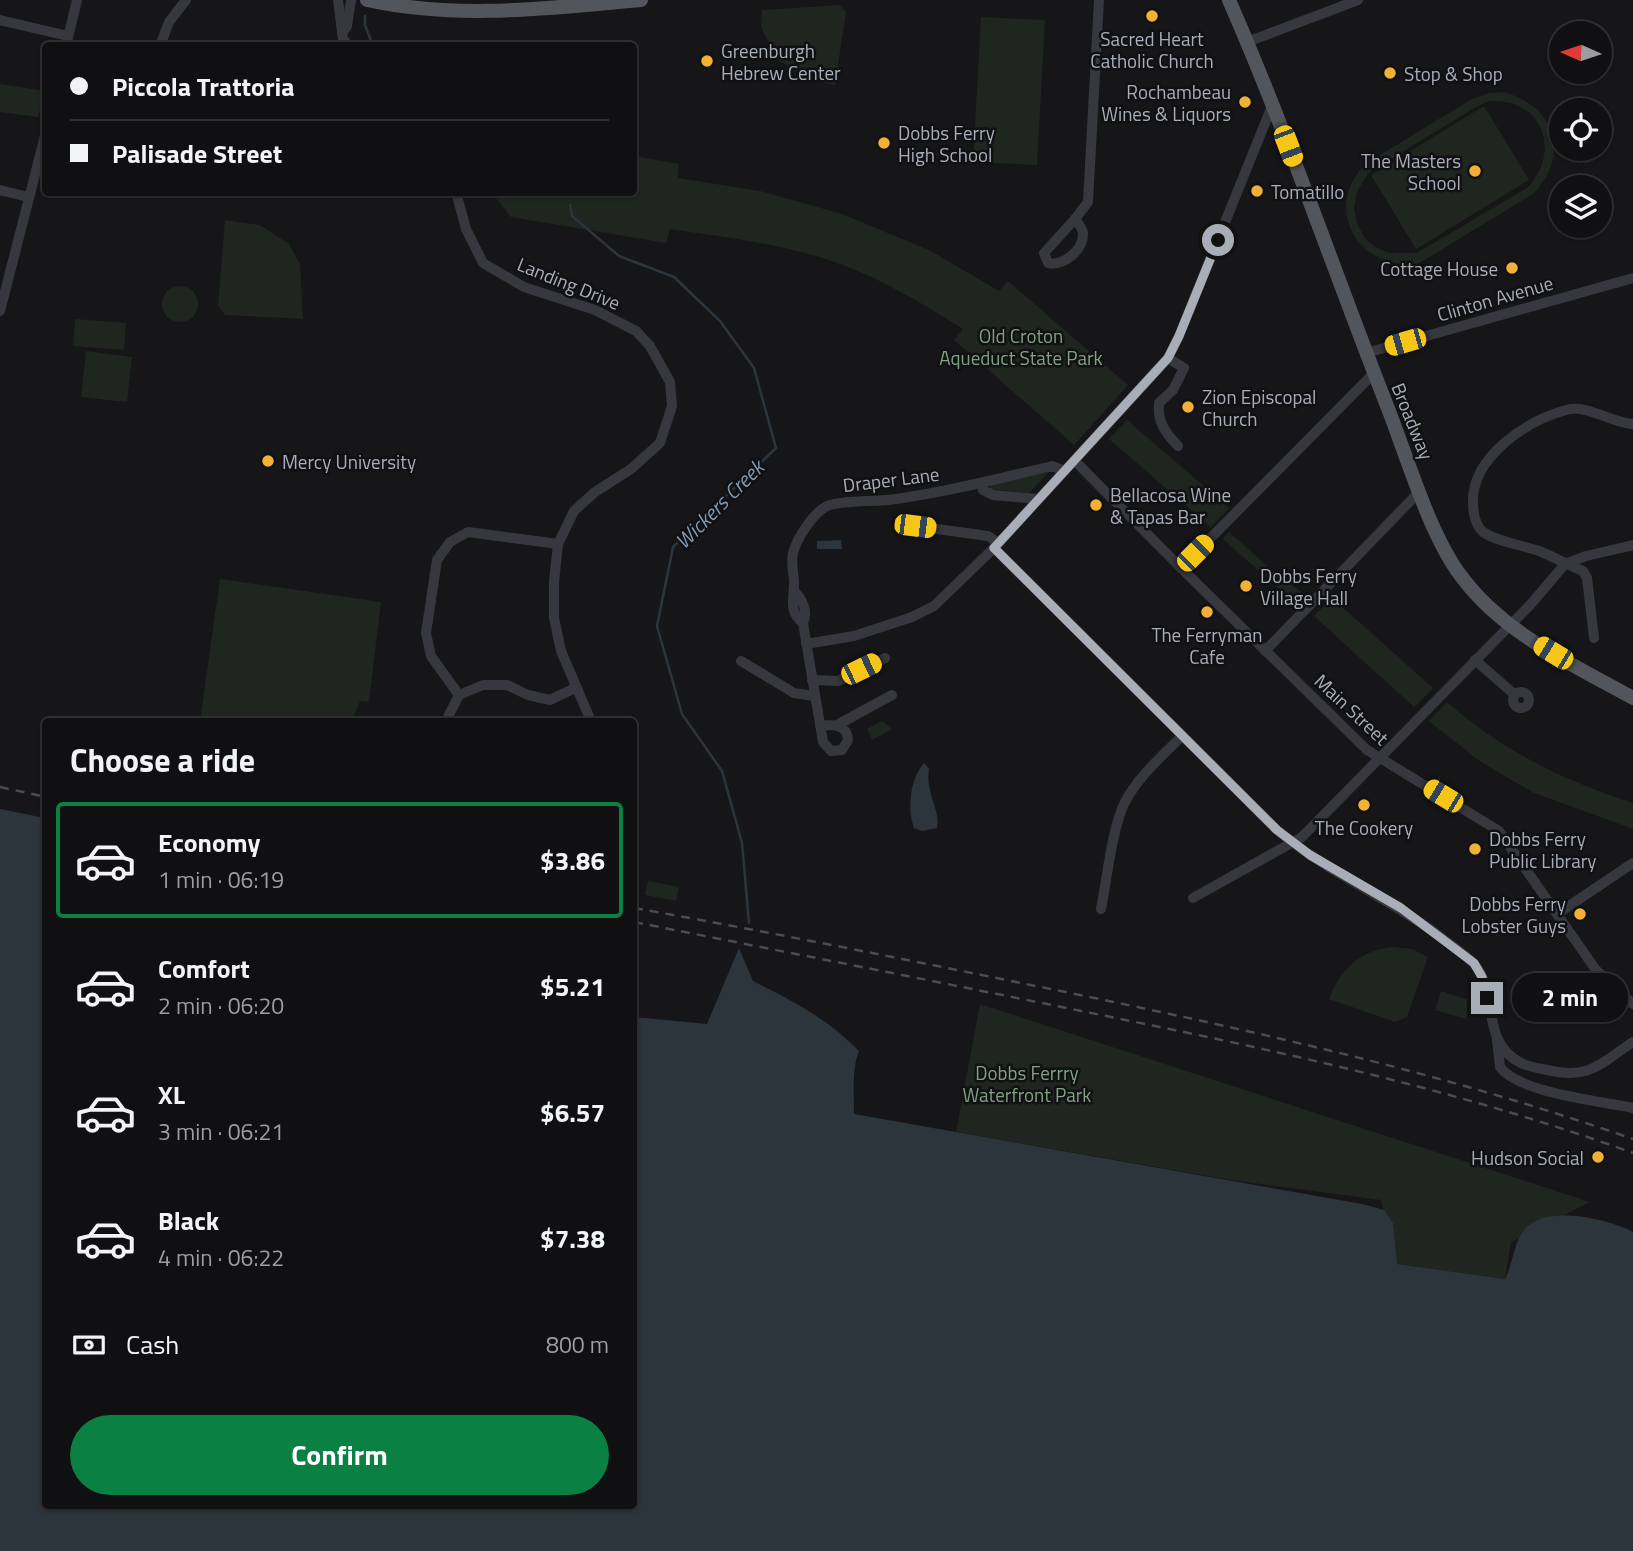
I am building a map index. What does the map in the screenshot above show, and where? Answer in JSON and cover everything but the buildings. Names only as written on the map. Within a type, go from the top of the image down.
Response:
[{"type":"main road","points":[[367,0],[400,6],[487,12],[552,4],[641,0]]},
{"type":"main road","name":"Broadway","points":[[1229,0],[1441,541],[1462,577],[1489,607],[1510,625],[1536,644],[1633,698]]},
{"type":"street","points":[[0,20],[67,41],[77,0]]},
{"type":"street","points":[[162,42],[169,22],[186,0]]},
{"type":"street","points":[[338,0],[342,33],[346,42]]},
{"type":"street","points":[[342,33],[347,26],[351,0]]},
{"type":"street","points":[[1075,219],[1088,202],[1099,0]]},
{"type":"street","points":[[1247,42],[1354,2]]},
{"type":"street","points":[[838,725],[848,734],[848,740],[842,750],[836,752],[826,748],[823,742],[806,644],[854,636],[922,613],[934,606],[996,546],[1168,358],[1272,106]]},
{"type":"street","points":[[0,311],[42,146]]},
{"type":"street","points":[[0,190],[27,197]]},
{"type":"street","name":"Landing Drive","points":[[457,196],[466,229],[483,263],[524,287],[595,310],[636,331],[650,346],[670,382],[672,406],[660,443],[631,469],[594,492],[574,511],[558,544],[554,618],[561,651],[590,718]]},
{"type":"street","name":"Clinton Avenue","points":[[1366,353],[1633,278]]},
{"type":"street","points":[[1168,358],[1184,368],[1173,390],[1159,403],[1158,416],[1164,430],[1178,446]]},
{"type":"street","points":[[1181,568],[1374,373]]},
{"type":"street","points":[[1594,638],[1587,578],[1583,571],[1481,529],[1473,512],[1473,497],[1481,469],[1518,431],[1567,410],[1581,410],[1622,424],[1633,424]]},
{"type":"street","name":"Main Street","points":[[1075,460],[1265,651],[1379,758],[1499,831],[1596,970],[1633,1004]]},
{"type":"street","name":"Draper Lane","points":[[806,644],[804,603],[795,592],[792,564],[796,544],[826,506],[906,498],[1052,466],[1065,471]]},
{"type":"street","points":[[981,483],[983,490],[993,495],[1038,499]]},
{"type":"street","points":[[1265,651],[1420,491]]},
{"type":"street","points":[[915,526],[988,536],[1182,736],[1293,844],[1401,908],[1474,963],[1482,977],[1497,1039],[1500,1067],[1506,1074],[1517,1082],[1633,1108]]},
{"type":"street","points":[[459,695],[430,656],[426,633],[437,560],[450,542],[468,532],[558,544]]},
{"type":"street","points":[[1193,898],[1293,844],[1531,604],[1565,564],[1633,545]]},
{"type":"street","points":[[812,680],[838,681],[884,658]]},
{"type":"street","points":[[1475,660],[1514,694]]},
{"type":"street","points":[[741,661],[794,693],[814,696]]},
{"type":"street","points":[[448,718],[459,695],[482,685],[507,685],[528,695],[550,700],[575,688]]},
{"type":"street","points":[[821,725],[838,725],[892,695]]},
{"type":"street","points":[[1101,909],[1119,818],[1126,800],[1137,782],[1182,736]]},
{"type":"street","points":[[1557,914],[1633,863]]},
{"type":"street","points":[[1497,1039],[1507,1052],[1520,1062],[1569,1074],[1593,1069],[1633,1042]]},
{"type":"green space","points":[[840,5],[846,12],[835,85],[810,80],[777,59],[761,27],[762,10]]},
{"type":"green space","points":[[981,17],[1045,20],[1037,165],[973,162]]},
{"type":"green space","points":[[0,84],[42,91],[38,117],[0,112]]},
{"type":"green space","points":[[1503,92],[1535,108],[1549,127],[1549,161],[1552,163],[1545,179],[1533,194],[1400,275],[1395,268],[1401,264],[1368,251],[1356,239],[1349,225],[1346,209],[1348,193],[1355,177],[1367,163],[1472,99],[1489,93]],"holes":[[[1490,101],[1508,102],[1523,108],[1534,118],[1545,144],[1538,174],[1527,188],[1417,253],[1389,253],[1375,247],[1364,237],[1354,208],[1357,192],[1368,173]]]},
{"type":"green space","points":[[1484,106],[1529,180],[1416,249],[1371,175]]},
{"type":"green space","name":"Old Croton Aqueduct State Park","points":[[637,157],[679,164],[678,178],[760,191],[842,214],[931,251],[999,291],[1008,281],[1128,385],[1074,445],[954,340],[963,329],[864,274],[809,254],[730,238],[670,229],[666,243],[511,217],[494,196],[637,196]]},
{"type":"green space","points":[[225,220],[260,225],[289,244],[300,264],[303,319],[225,315],[218,306]]},
{"type":"green space","points":[[180,286],[193,291],[198,304],[193,317],[180,322],[167,317],[162,304],[167,291]]},
{"type":"green space","points":[[75,319],[126,323],[124,350],[73,346]]},
{"type":"green space","points":[[86,351],[132,357],[127,402],[81,397]]},
{"type":"green space","name":"Old Croton Aqueduct State Park","points":[[1127,420],[1229,508],[1211,527],[1109,439]]},
{"type":"green space","points":[[1050,471],[1029,493],[990,489],[991,484]]},
{"type":"green space","points":[[1229,532],[1304,594],[1295,603],[1223,539]]},
{"type":"green space","points":[[220,579],[381,602],[369,702],[360,701],[353,718],[200,718]]},
{"type":"green space","points":[[1332,598],[1433,688],[1414,707],[1314,616]]},
{"type":"green space","points":[[1447,702],[1490,735],[1534,762],[1633,803],[1633,829],[1532,792],[1478,760],[1429,721]]},
{"type":"green space","points":[[882,721],[892,729],[872,740],[867,729]]},
{"type":"green space","points":[[648,881],[679,887],[676,901],[645,895]]},
{"type":"green space","points":[[1392,947],[1412,949],[1428,957],[1407,1017],[1395,1022],[1329,999],[1339,979],[1353,963],[1370,953]]},
{"type":"green space","points":[[1441,991],[1471,1001],[1466,1019],[1435,1010]]},
{"type":"green space","name":"Dobbs Ferrry Waterfront Park","points":[[980,1004],[1590,1202],[1511,1242],[1505,1279],[1397,1264],[1381,1200],[1231,1180],[956,1132]]},
{"type":"shaded area","points":[[841,540],[842,549],[817,549],[817,541]]},
{"type":"shaded area","points":[[924,763],[929,769],[929,786],[938,822],[937,828],[922,831],[914,828],[910,803],[913,785]]},
{"type":"shaded area","points":[[0,809],[42,817],[42,1509],[637,1509],[637,1017],[707,1024],[739,948],[753,981],[809,1011],[835,1029],[859,1051],[854,1073],[854,1114],[1384,1210],[1393,1223],[1397,1264],[1505,1279],[1521,1234],[1535,1221],[1547,1217],[1578,1216],[1633,1232],[1633,1551],[0,1551]]},
{"type":"waterway","name":"Wickers Creek","points":[[365,16],[365,25],[371,42]]},
{"type":"waterway","name":"Wickers Creek","points":[[570,205],[572,216],[619,256],[674,277],[720,321],[754,368],[776,448],[673,547],[657,626],[682,714],[722,771],[742,843],[749,923]]},
{"type":"railway","points":[[0,787],[42,796]]},
{"type":"railway","points":[[637,909],[965,972],[1286,1040],[1426,1075],[1633,1139]]},
{"type":"railway","points":[[637,923],[1106,1016],[1306,1059],[1504,1110],[1633,1153]]},
{"type":"place","name":"Sacred Heart Catholic Church","points":[[1152,16]]},
{"type":"place","name":"Greenburgh Hebrew Center","points":[[707,61]]},
{"type":"place","name":"Stop & Shop","points":[[1390,73]]},
{"type":"place","name":"Rochambeau Wines & Liquors","points":[[1245,102]]},
{"type":"place","name":"Dobbs Ferry High School","points":[[884,143]]},
{"type":"place","name":"The Masters School","points":[[1475,171]]},
{"type":"place","name":"Tomatillo","points":[[1257,191]]},
{"type":"place","name":"Cottage House","points":[[1512,268]]},
{"type":"place","name":"Zion Episcopal Church","points":[[1188,407]]},
{"type":"place","name":"Mercy University","points":[[268,461]]},
{"type":"place","name":"Bellacosa Wine & Tapas Bar","points":[[1096,505]]},
{"type":"place","name":"Dobbs Ferry Village Hall","points":[[1246,586]]},
{"type":"place","name":"The Ferryman Cafe","points":[[1207,612]]},
{"type":"place","name":"The Cookery","points":[[1364,805]]},
{"type":"place","name":"Dobbs Ferry Public Library","points":[[1475,849]]},
{"type":"place","name":"Dobbs Ferry Lobster Guys","points":[[1580,914]]},
{"type":"place","name":"Hudson Social","points":[[1598,1157]]},
{"type":"route","points":[[1218,240],[1168,358],[994,548],[1277,830],[1310,855],[1401,908],[1474,963],[1482,977],[1487,998]]}]
